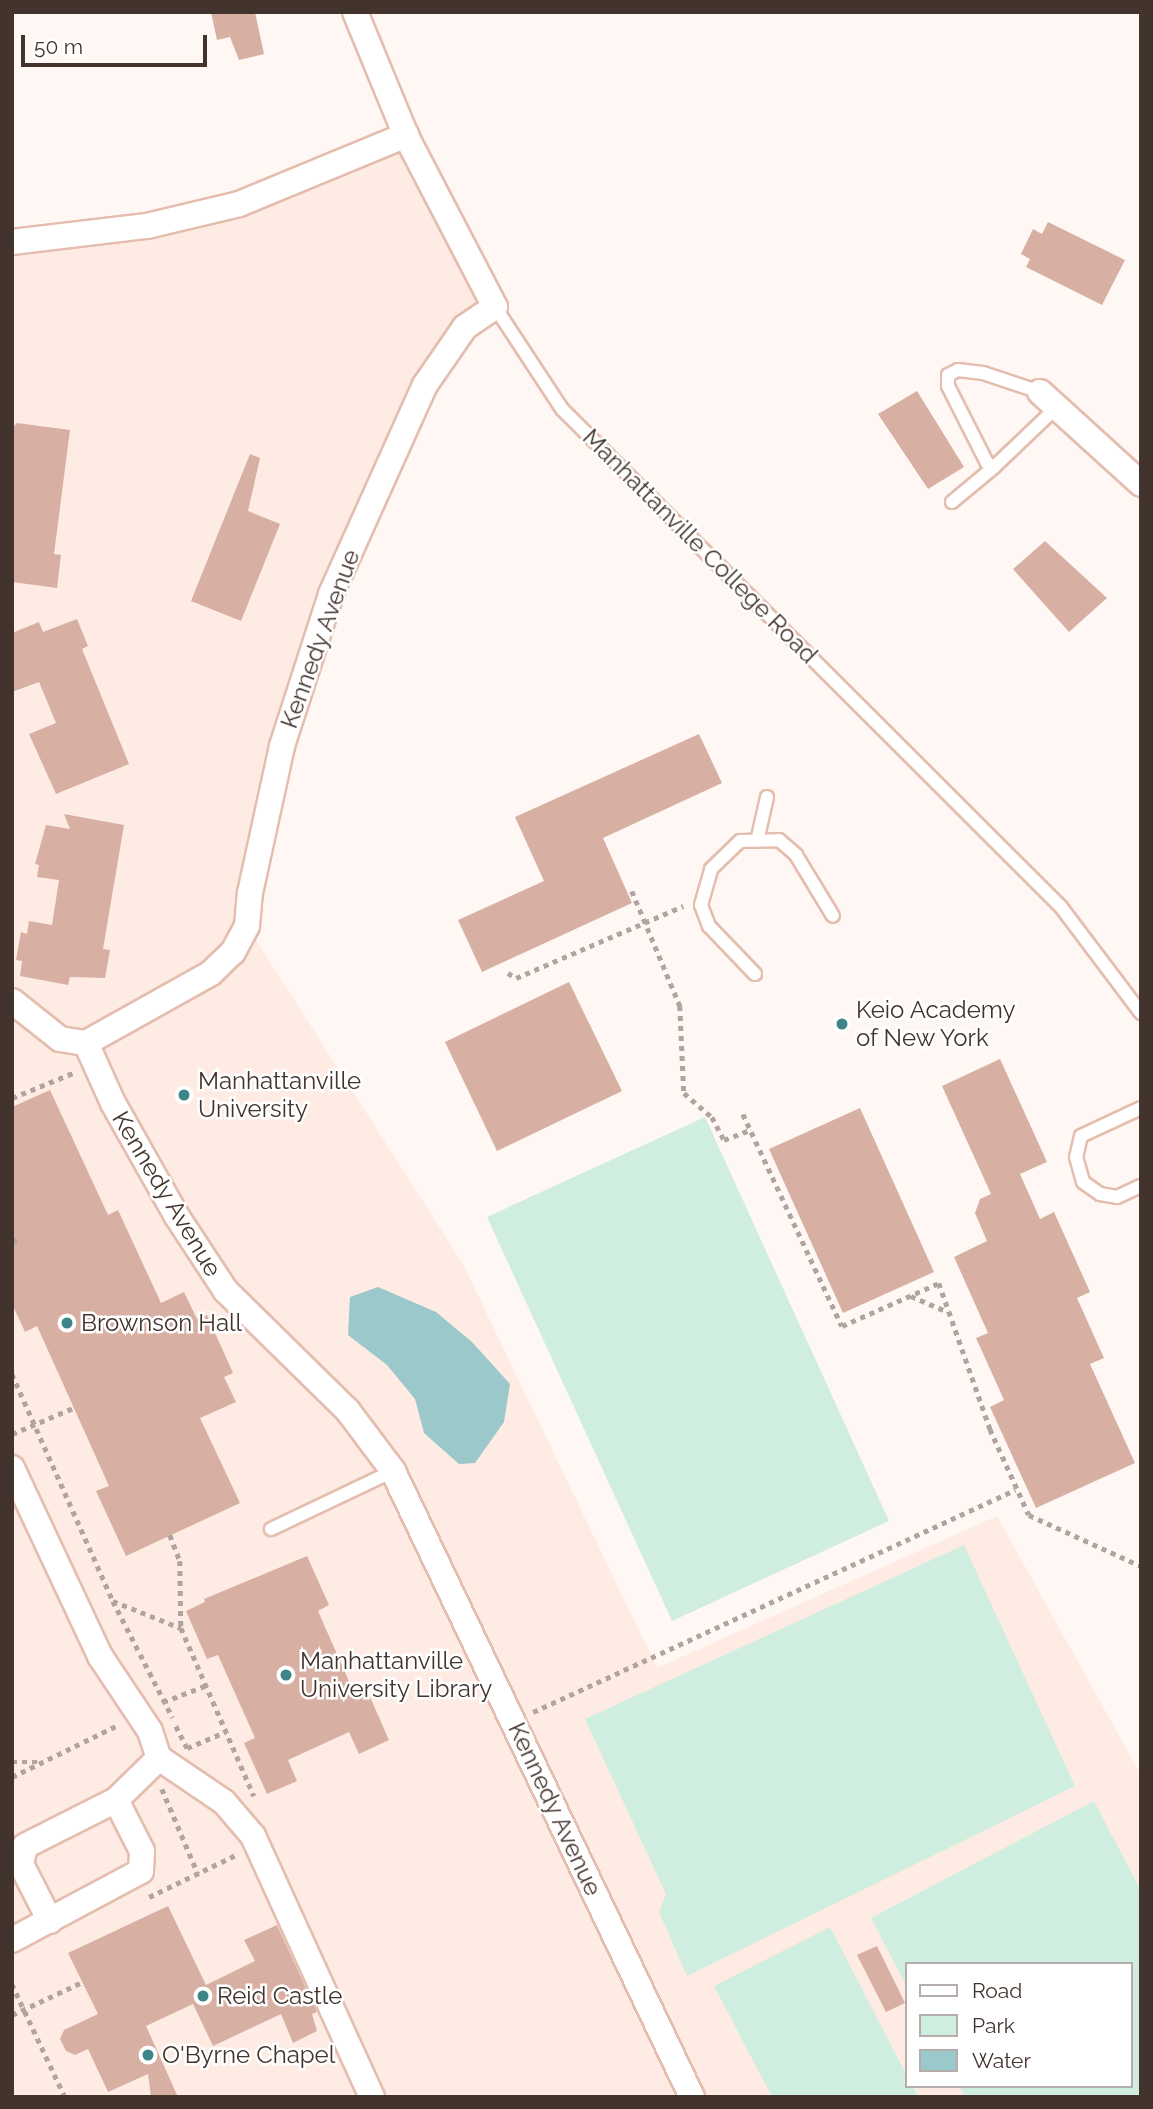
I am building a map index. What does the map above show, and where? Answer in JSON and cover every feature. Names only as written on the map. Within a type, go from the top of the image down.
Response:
[{"type":"street","name":"Manhattanville College Road","points":[[355,12],[406,135],[495,307]]},
{"type":"street","points":[[12,242],[147,226],[239,204],[406,135]]},
{"type":"street","name":"Kennedy Avenue","points":[[495,307],[465,327],[425,385],[331,594],[282,746],[247,926],[233,952],[211,973],[91,1053],[176,1215],[226,1291],[256,1326],[348,1411],[393,1471],[692,2097]]},
{"type":"street","points":[[1049,400],[1141,484]]},
{"type":"street","points":[[12,1001],[61,1039],[91,1053]]},
{"type":"street","points":[[12,1468],[100,1656],[140,1714],[165,1763],[224,1802],[253,1836],[372,2097]]},
{"type":"street","points":[[50,1921],[21,1864],[20,1854],[33,1839],[116,1800],[165,1763]]},
{"type":"street","points":[[12,1940],[141,1871],[142,1851],[116,1800]]},
{"type":"lane","name":"Manhattanville College Road","points":[[495,307],[562,409],[1061,907],[1141,1013]]},
{"type":"lane","points":[[952,502],[993,467],[1049,400],[983,373],[958,370],[948,375],[948,386],[993,467]]},
{"type":"lane","points":[[758,837],[767,797]]},
{"type":"lane","points":[[755,974],[709,926],[702,898],[711,869],[740,841],[758,837],[779,839],[796,855],[833,916]]},
{"type":"lane","points":[[1141,1108],[1081,1136],[1076,1157],[1083,1182],[1100,1194],[1117,1197],[1141,1186]]},
{"type":"lane","points":[[271,1529],[393,1471]]},
{"type":"path","points":[[632,891],[680,1006],[684,1093],[712,1117],[724,1140],[750,1130]]},
{"type":"path","points":[[508,973],[516,978],[702,898]]},
{"type":"path","points":[[12,1098],[91,1053]]},
{"type":"path","points":[[743,1114],[842,1326],[939,1283],[1015,1490],[1029,1514],[1141,1566]]},
{"type":"path","points":[[12,1242],[21,1238]]},
{"type":"path","points":[[911,1296],[949,1313]]},
{"type":"path","points":[[12,1374],[113,1601],[187,1748]]},
{"type":"path","points":[[12,1434],[73,1408]]},
{"type":"path","points":[[514,1721],[1015,1490]]},
{"type":"path","points":[[113,1601],[181,1628]]},
{"type":"path","points":[[12,1777],[165,1701],[205,1686]]},
{"type":"path","points":[[198,1874],[160,1794],[165,1763],[187,1748],[225,1732]]},
{"type":"path","points":[[12,1762],[42,1762]]},
{"type":"path","points":[[12,2015],[82,1982]]},
{"type":"path","points":[[12,1984],[65,2097]]},
{"type":"shaded area","name":"Manhattanville University","points":[[406,135],[495,307],[465,327],[331,594],[247,926],[463,1264],[657,1668],[997,1516],[1141,1775],[1141,2097],[12,2097],[12,242],[147,226]]},
{"type":"green space","points":[[705,1117],[889,1521],[672,1621],[487,1217]]},
{"type":"green space","points":[[964,1545],[1075,1786],[687,1976],[659,1912],[666,1894],[585,1719]]},
{"type":"green space","points":[[1094,1801],[1141,1891],[1141,2097],[965,2097],[960,2088],[1132,2088],[1132,1962],[904,1962],[904,1981],[871,1918]]},
{"type":"green space","points":[[830,1927],[904,2070],[904,2088],[914,2088],[918,2097],[772,2097],[714,1986]]},
{"type":"water","points":[[378,1287],[436,1312],[472,1342],[510,1384],[504,1422],[475,1463],[459,1464],[424,1433],[415,1399],[387,1365],[348,1335],[350,1297]]},
{"type":"building","points":[[211,12],[255,12],[264,54],[239,60],[230,37],[217,40]]},
{"type":"building","points":[[1048,222],[1125,260],[1102,305],[1026,267],[1030,259],[1021,254],[1033,229],[1042,234]]},
{"type":"building","points":[[917,391],[964,467],[928,489],[878,414]]},
{"type":"building","points":[[17,423],[70,430],[54,554],[61,555],[57,588],[12,582],[12,428]]},
{"type":"building","points":[[250,454],[260,458],[248,511],[280,524],[241,621],[191,601]]},
{"type":"building","points":[[1045,541],[1107,598],[1069,632],[1013,569]]},
{"type":"building","points":[[77,619],[88,646],[82,649],[129,764],[56,794],[29,734],[56,723],[39,682],[12,692],[12,633],[39,622],[43,632]]},
{"type":"building","points":[[699,734],[722,783],[603,838],[632,903],[482,972],[458,920],[544,881],[515,817]]},
{"type":"building","points":[[64,814],[124,825],[103,949],[110,950],[105,978],[70,977],[68,985],[20,976],[22,961],[16,960],[21,932],[27,934],[29,921],[52,925],[59,880],[37,877],[39,865],[35,864],[46,825],[70,829]]},
{"type":"building","points":[[569,982],[622,1091],[497,1151],[445,1042]]},
{"type":"building","points":[[1000,1059],[1047,1162],[1020,1174],[1040,1219],[1054,1212],[1090,1292],[1077,1298],[1104,1358],[1090,1364],[1135,1463],[1036,1508],[990,1407],[1004,1400],[976,1338],[988,1333],[954,1257],[987,1241],[975,1213],[980,1199],[991,1194],[942,1086]]},
{"type":"building","name":"Brownson Hall","points":[[50,1090],[108,1215],[118,1210],[161,1303],[184,1292],[197,1319],[207,1315],[233,1373],[224,1377],[236,1402],[200,1418],[240,1503],[126,1556],[96,1491],[109,1486],[37,1326],[25,1332],[12,1304],[12,1107]]},
{"type":"building","points":[[860,1108],[934,1272],[843,1313],[769,1149]]},
{"type":"building","name":"Manhattanville University Library","points":[[307,1556],[329,1605],[318,1611],[355,1695],[367,1690],[389,1740],[359,1754],[349,1732],[288,1760],[297,1781],[267,1794],[244,1743],[255,1738],[218,1655],[207,1659],[186,1611],[205,1602],[204,1599]]},
{"type":"building","name":"Reid Castle","points":[[168,1906],[206,1985],[255,1961],[244,1940],[277,1925],[317,2012],[312,2014],[317,2031],[293,2043],[281,2014],[213,2046],[193,2004],[146,2026],[178,2097],[151,2097],[148,2074],[108,2092],[88,2049],[75,2055],[66,2051],[60,2039],[64,2030],[98,2014],[68,1953]]},
{"type":"building","points":[[877,1946],[904,2003],[886,2012],[857,1955]]},
{"type":"place","name":"Keio Academy of New York","points":[[842,1024]]},
{"type":"place","name":"Manhattanville University","points":[[184,1095]]},
{"type":"place","name":"Brownson Hall","points":[[67,1323]]},
{"type":"place","name":"Manhattanville University Library","points":[[286,1675]]},
{"type":"place","name":"Reid Castle","points":[[203,1996]]},
{"type":"place","name":"O'Byrne Chapel","points":[[148,2055]]}]
